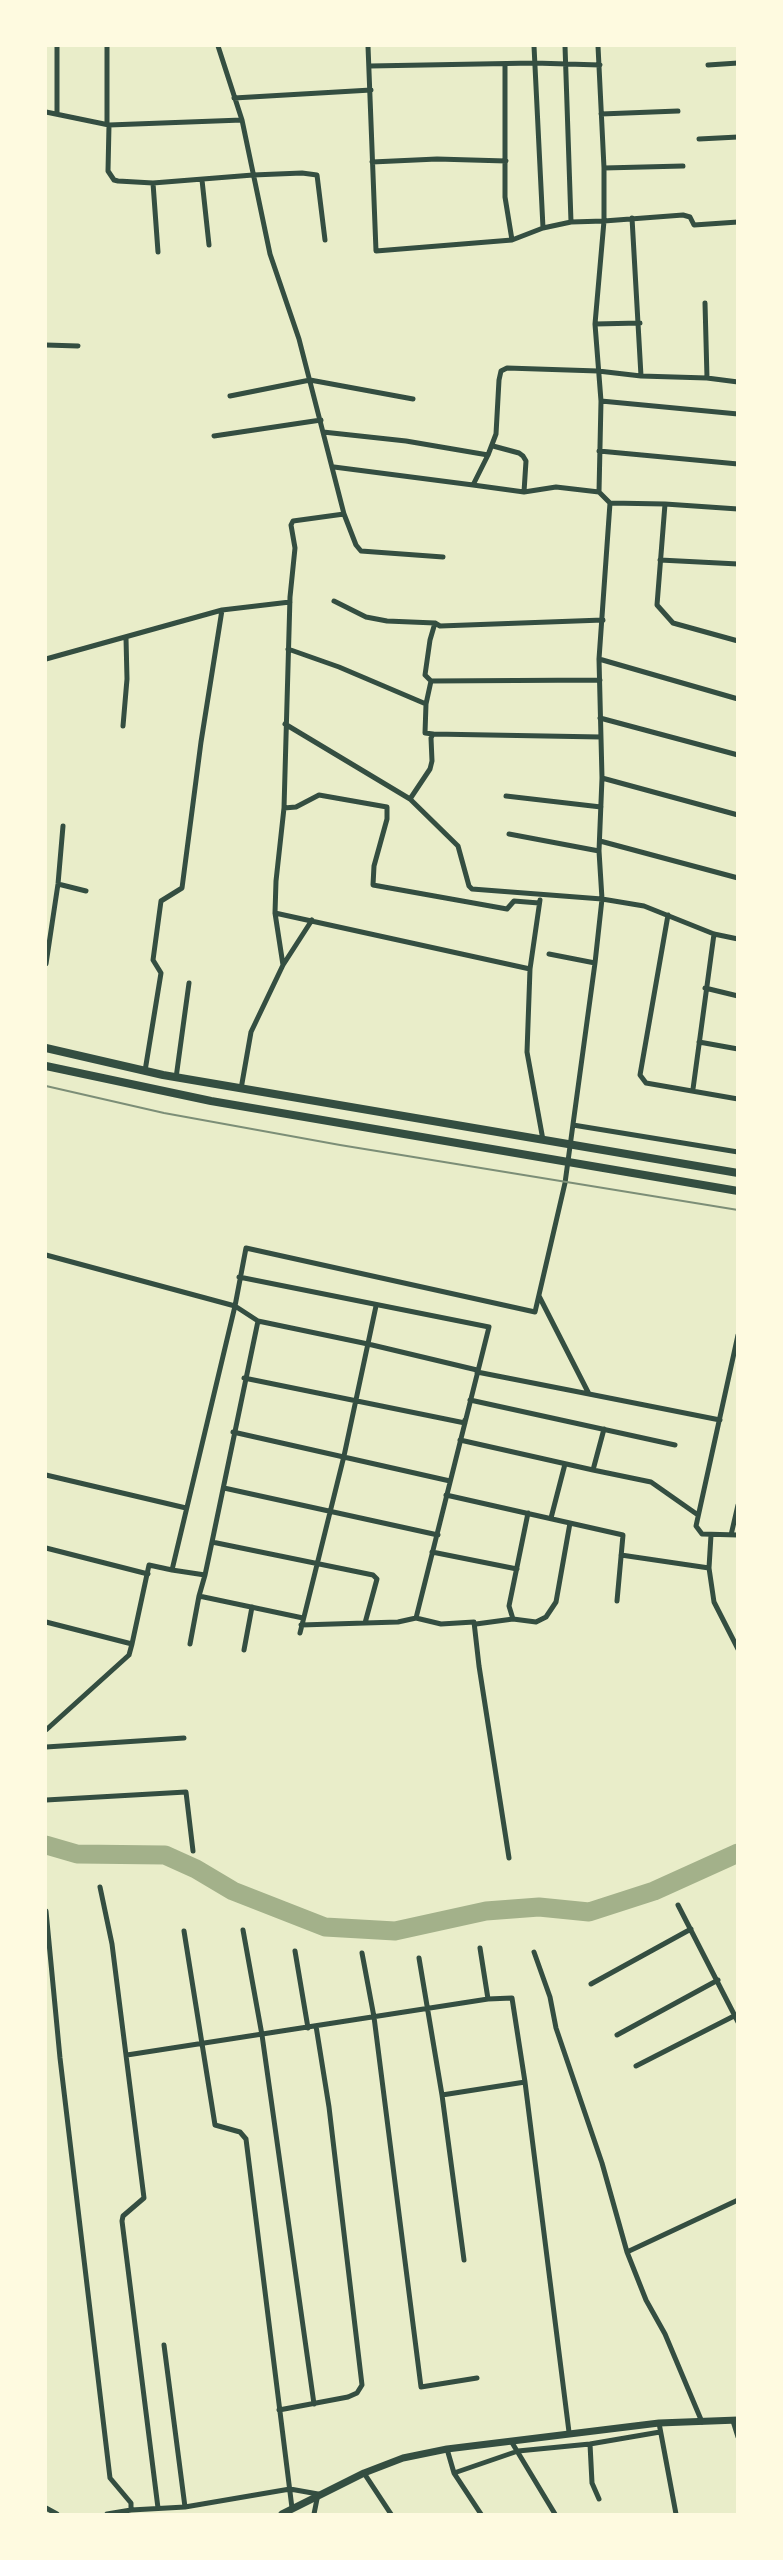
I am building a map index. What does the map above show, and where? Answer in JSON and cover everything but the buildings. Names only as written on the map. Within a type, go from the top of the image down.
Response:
[{"type":"main road","points":[[46,1048],[176,1077],[737,1172]]},
{"type":"main road","points":[[46,1066],[211,1101],[737,1191]]},
{"type":"main road","points":[[282,2515],[318,2494],[403,2458],[569,2432],[659,2423],[735,2421]]},
{"type":"street","points":[[57,46],[57,114]]},
{"type":"street","points":[[107,46],[108,171],[111,176],[118,181],[153,183],[253,174],[317,175],[325,240]]},
{"type":"street","points":[[218,46],[242,120],[270,254],[310,380],[344,514],[356,545],[361,551],[443,556]]},
{"type":"street","points":[[368,46],[376,251],[512,240],[543,228],[571,222],[683,215],[690,217],[694,225],[737,222]]},
{"type":"street","points":[[534,46],[543,228]]},
{"type":"street","points":[[565,46],[571,222]]},
{"type":"street","points":[[598,46],[604,168],[604,221],[595,324],[601,401],[599,492]]},
{"type":"street","points":[[370,66],[534,63],[600,65]]},
{"type":"street","points":[[708,65],[737,63]]},
{"type":"street","points":[[505,65],[505,197],[512,240]]},
{"type":"street","points":[[234,98],[371,90]]},
{"type":"street","points":[[601,114],[678,111]]},
{"type":"street","points":[[46,112],[108,125],[242,120]]},
{"type":"street","points":[[699,139],[737,137]]},
{"type":"street","points":[[372,162],[437,159],[506,161]]},
{"type":"street","points":[[604,168],[683,166]]},
{"type":"street","points":[[202,180],[209,246]]},
{"type":"street","points":[[153,183],[158,252]]},
{"type":"street","points":[[632,218],[641,376]]},
{"type":"street","points":[[705,303],[708,378]]},
{"type":"street","points":[[595,324],[640,323]]},
{"type":"street","points":[[46,345],[78,346]]},
{"type":"street","points":[[473,485],[493,446],[499,380],[503,369],[598,371],[737,382]]},
{"type":"street","points":[[230,396],[310,380],[413,400]]},
{"type":"street","points":[[601,401],[737,414]]},
{"type":"street","points":[[214,436],[321,420]]},
{"type":"street","points":[[323,432],[406,440],[488,454]]},
{"type":"street","points":[[493,446],[523,456],[526,461],[524,492]]},
{"type":"street","points":[[599,451],[737,464]]},
{"type":"street","points":[[334,467],[524,492],[556,488],[599,492],[610,503],[737,509]]},
{"type":"street","points":[[172,1570],[235,1306],[246,1248],[535,1312],[565,1183],[602,899],[599,851],[602,778],[600,659],[610,503]]},
{"type":"street","points":[[664,504],[657,605],[673,623],[737,641]]},
{"type":"street","points":[[283,965],[275,913],[284,808],[288,649],[295,548],[290,525],[293,520],[344,514]]},
{"type":"street","points":[[660,560],[737,564]]},
{"type":"street","points":[[334,601],[366,617],[387,621],[435,623],[440,626],[603,620]]},
{"type":"street","points":[[46,659],[222,610],[290,602]]},
{"type":"street","points":[[145,1071],[161,973],[153,960],[161,901],[182,888],[222,610]]},
{"type":"street","points":[[435,623],[425,676],[431,681],[600,680]]},
{"type":"street","points":[[123,726],[127,679],[126,638]]},
{"type":"street","points":[[288,649],[339,667],[426,704]]},
{"type":"street","points":[[600,659],[737,698]]},
{"type":"street","points":[[431,681],[426,704],[425,733],[601,737]]},
{"type":"street","points":[[600,718],[737,755]]},
{"type":"street","points":[[285,724],[410,799],[458,846],[472,889],[541,900]]},
{"type":"street","points":[[410,799],[430,769],[433,734]]},
{"type":"street","points":[[602,778],[737,815]]},
{"type":"street","points":[[284,808],[296,807],[319,795],[387,807],[387,819],[374,866],[373,886],[507,909],[514,901],[602,899],[644,906],[714,934],[737,939]]},
{"type":"street","points":[[506,796],[601,807]]},
{"type":"street","points":[[46,964],[58,884],[63,826]]},
{"type":"street","points":[[509,834],[599,851]]},
{"type":"street","points":[[600,841],[737,877]]},
{"type":"street","points":[[58,884],[86,891]]},
{"type":"street","points":[[541,900],[530,969],[527,1052],[543,1140]]},
{"type":"street","points":[[275,913],[530,969]]},
{"type":"street","points":[[668,915],[640,1075],[646,1083],[693,1089],[737,1099]]},
{"type":"street","points":[[241,1088],[251,1032],[283,965],[312,920]]},
{"type":"street","points":[[693,1089],[714,934]]},
{"type":"street","points":[[549,954],[595,964]]},
{"type":"street","points":[[176,1077],[190,983]]},
{"type":"street","points":[[705,988],[737,996]]},
{"type":"street","points":[[699,1042],[737,1049]]},
{"type":"street","points":[[573,1125],[737,1152]]},
{"type":"street","points":[[46,1255],[235,1306],[258,1321],[368,1344],[477,1372],[720,1420]]},
{"type":"street","points":[[239,1277],[489,1327],[416,1618]]},
{"type":"street","points":[[539,1296],[589,1394]]},
{"type":"street","points":[[300,1633],[344,1456],[376,1306]]},
{"type":"street","points":[[190,1644],[258,1321]]},
{"type":"street","points":[[737,1335],[697,1529],[702,1534],[734,1535],[737,1505]]},
{"type":"street","points":[[464,1423],[477,1372]]},
{"type":"street","points":[[244,1378],[464,1423]]},
{"type":"street","points":[[470,1400],[675,1445]]},
{"type":"street","points":[[593,1470],[604,1429]]},
{"type":"street","points":[[233,1432],[450,1481]]},
{"type":"street","points":[[460,1440],[651,1482],[698,1515]]},
{"type":"street","points":[[551,1518],[565,1464]]},
{"type":"street","points":[[46,1475],[186,1508]]},
{"type":"street","points":[[224,1488],[438,1535]]},
{"type":"street","points":[[446,1495],[623,1535],[617,1601]]},
{"type":"street","points":[[513,1619],[509,1606],[528,1513]]},
{"type":"street","points":[[199,1596],[302,1621],[365,1623],[398,1622],[416,1618],[441,1624],[476,1624],[513,1619],[536,1622],[547,1617],[556,1602],[570,1523]]},
{"type":"street","points":[[711,1535],[709,1568],[715,1602],[737,1649]]},
{"type":"street","points":[[212,1542],[368,1574],[377,1579],[365,1623]]},
{"type":"street","points":[[46,1548],[148,1574]]},
{"type":"street","points":[[432,1552],[517,1569]]},
{"type":"street","points":[[621,1555],[709,1568]]},
{"type":"street","points":[[46,1730],[129,1655],[149,1565],[205,1575]]},
{"type":"street","points":[[244,1650],[252,1607]]},
{"type":"street","points":[[46,1622],[132,1644]]},
{"type":"street","points":[[476,1624],[479,1666],[509,1858]]},
{"type":"street","points":[[46,1747],[184,1738]]},
{"type":"street","points":[[46,1800],[186,1792],[193,1851]]},
{"type":"street","points":[[100,1886],[112,1944],[144,2198],[123,2216],[122,2221],[158,2508]]},
{"type":"street","points":[[636,2066],[736,2019],[678,1905]]},
{"type":"street","points":[[46,1911],[60,2057],[110,2478],[131,2503],[131,2510]]},
{"type":"street","points":[[591,1984],[691,1929]]},
{"type":"street","points":[[243,1930],[262,2035],[314,2404]]},
{"type":"street","points":[[184,1931],[215,2125],[240,2132],[246,2139],[292,2508]]},
{"type":"street","points":[[480,1948],[488,1999]]},
{"type":"street","points":[[295,1951],[308,2028]]},
{"type":"street","points":[[534,1952],[550,1997],[556,2028],[602,2164],[627,2252],[702,2422]]},
{"type":"street","points":[[362,1953],[374,2017],[421,2387],[477,2378]]},
{"type":"street","points":[[419,1958],[442,2095],[464,2260]]},
{"type":"street","points":[[617,2035],[718,1980]]},
{"type":"street","points":[[127,2055],[488,1999],[512,1998],[569,2432]]},
{"type":"street","points":[[279,2410],[357,2393],[362,2385],[316,2026]]},
{"type":"street","points":[[442,2095],[525,2082]]},
{"type":"street","points":[[627,2252],[737,2200]]},
{"type":"street","points":[[164,2346],[184,2507]]},
{"type":"street","points":[[735,2421],[737,2437]]},
{"type":"street","points":[[659,2423],[676,2515]]},
{"type":"street","points":[[454,2473],[518,2451],[590,2444],[660,2432]]},
{"type":"street","points":[[511,2441],[555,2515]]},
{"type":"street","points":[[590,2444],[592,2483],[599,2498]]},
{"type":"street","points":[[447,2449],[454,2473],[481,2515]]},
{"type":"street","points":[[364,2473],[391,2515]]},
{"type":"street","points":[[107,2515],[131,2510],[184,2507],[290,2489],[318,2494],[314,2515]]},
{"type":"street","points":[[46,2508],[57,2515]]},
{"type":"waterway","points":[[46,1845],[77,1854],[165,1855],[196,1869],[233,1891],[325,1927],[395,1931],[486,1911],[539,1907],[589,1912],[654,1891],[738,1853]]},
{"type":"tram line","points":[[46,1086],[164,1113],[340,1145],[738,1210]]}]
